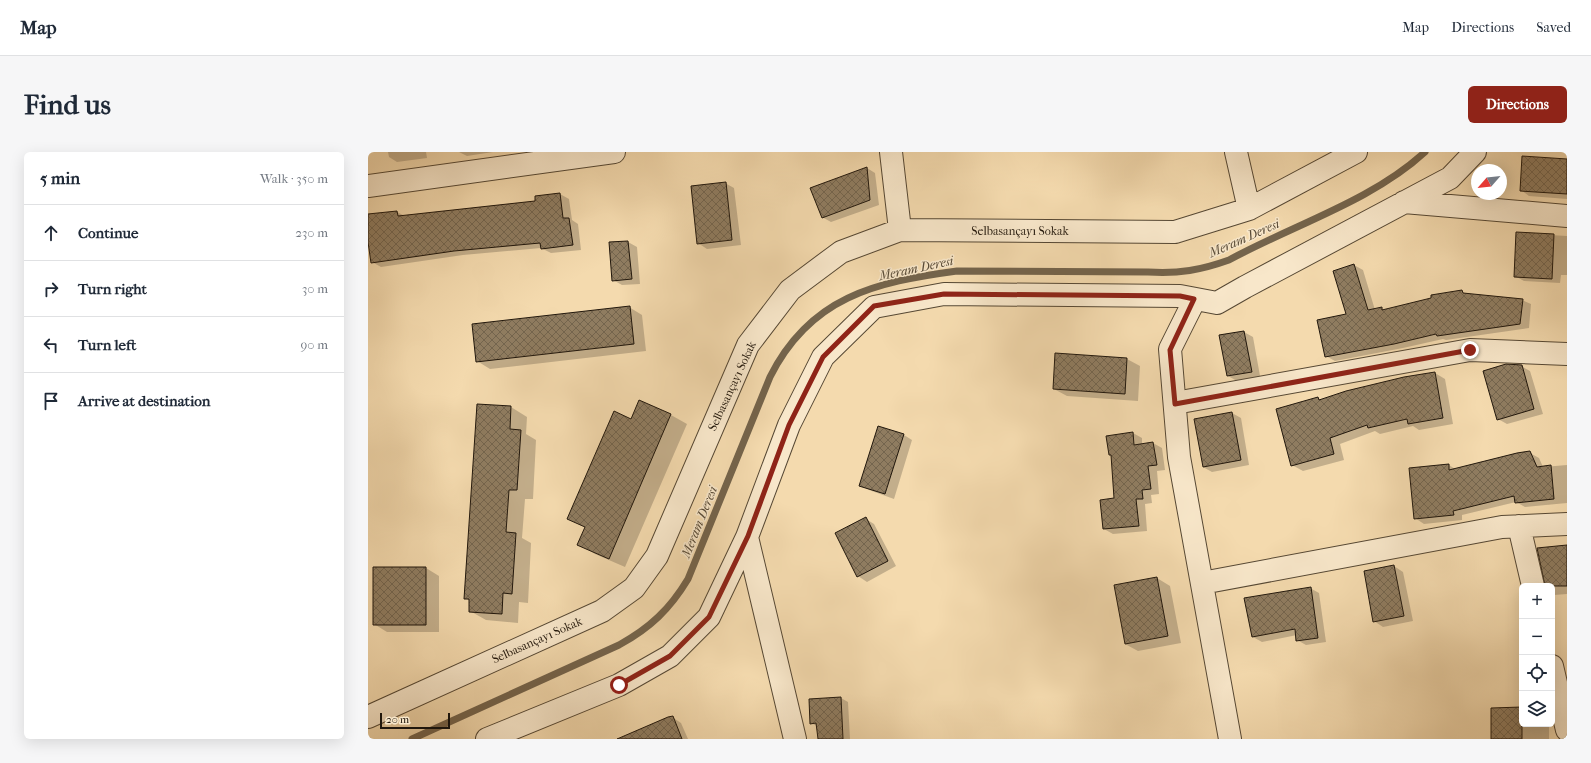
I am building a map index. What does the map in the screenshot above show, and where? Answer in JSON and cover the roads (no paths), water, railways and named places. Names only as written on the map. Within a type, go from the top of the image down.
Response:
[{"type":"street","points":[[368,186],[614,152]]},
{"type":"street","points":[[891,152],[900,230]]},
{"type":"street","points":[[1236,152],[1249,209]]},
{"type":"street","name":"Selbasançayı Sokak","points":[[368,717],[602,611],[634,588],[657,556],[748,345],[790,290],[841,252],[900,230],[1175,232],[1249,209],[1356,152]]},
{"type":"street","points":[[486,739],[619,685],[670,656],[709,617],[748,536],[789,425],[823,357],[874,306],[944,294],[1180,296],[1217,303],[1245,286],[1450,178],[1475,152]]},
{"type":"street","points":[[1404,202],[1567,216]]},
{"type":"street","points":[[1194,299],[1170,350],[1179,457],[1230,739]]},
{"type":"street","points":[[1175,404],[1470,350],[1567,354]]},
{"type":"street","points":[[1202,583],[1502,527],[1567,524]]},
{"type":"street","points":[[1519,526],[1532,583]]},
{"type":"street","points":[[748,536],[795,739]]},
{"type":"street","points":[[1555,679],[1567,730]]},
{"type":"waterway","name":"Meram Deresi","points":[[412,739],[619,645],[650,625],[666,609],[688,579],[770,377],[786,350],[805,328],[825,311],[848,298],[872,288],[927,275],[957,271],[1170,272],[1209,266],[1229,260],[1357,198],[1381,185],[1425,152]]}]
